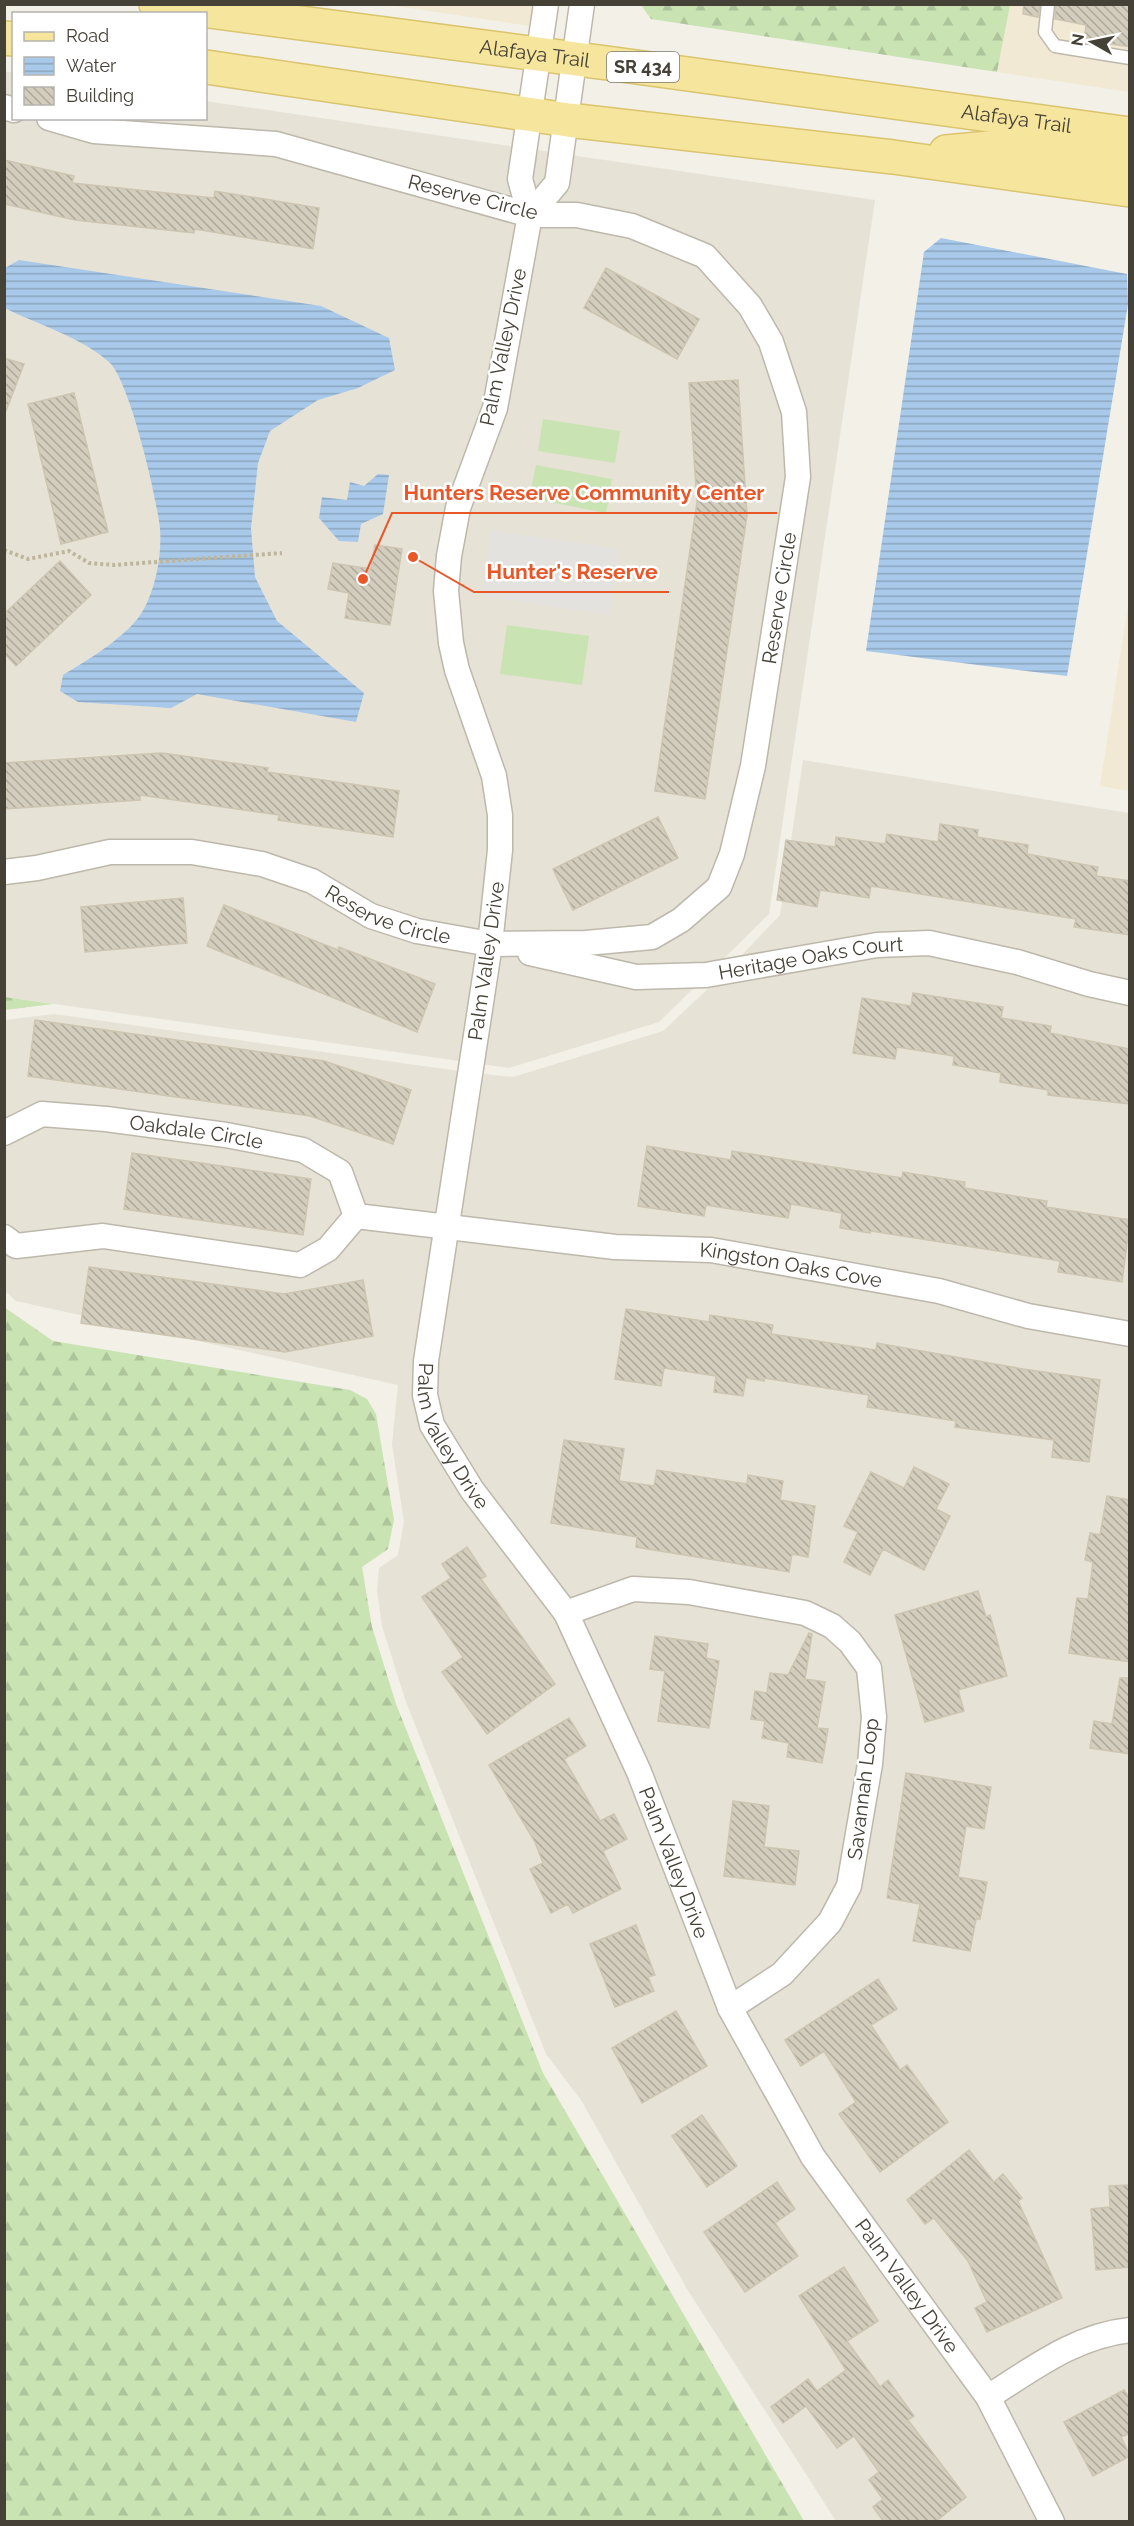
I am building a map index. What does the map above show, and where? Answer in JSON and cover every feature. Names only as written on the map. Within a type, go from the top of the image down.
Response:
[{"type":"main road","name":"Alafaya Trail","points":[[156,4],[242,10],[1130,134]]},
{"type":"main road","points":[[207,67],[568,120],[893,157],[1130,190]]},
{"type":"main road","points":[[893,157],[1011,146],[1130,162]]},
{"type":"street","name":"Palm Valley Drive","points":[[546,4],[520,179],[530,216],[495,408],[458,508],[449,556],[446,591],[447,621],[457,670],[483,739],[494,776],[500,815],[498,883],[426,1361],[425,1395],[432,1425],[472,1490],[566,1613],[639,1772],[730,2008],[813,2157],[988,2397],[1052,2522]]},
{"type":"street","name":"Palm Valley Drive","points":[[530,216],[557,183],[568,120],[582,4]]},
{"type":"street","name":"Reserve Circle","points":[[4,872],[37,868],[110,852],[192,852],[262,864],[312,881],[371,916],[417,931],[490,944],[586,943],[652,937],[681,920],[718,887],[732,855],[753,766],[798,477],[794,412],[771,342],[750,306],[705,256],[632,226],[578,215],[530,216],[276,144],[94,131],[56,120]]},
{"type":"street","name":"Heritage Oaks Court","points":[[490,944],[636,977],[706,975],[877,945],[929,943],[1017,962],[1089,984],[1130,993]]},
{"type":"street","name":"Oakdale Circle","points":[[4,1133],[42,1114],[106,1119],[226,1135],[303,1150],[340,1172],[356,1216]]},
{"type":"street","points":[[4,1237],[16,1246],[103,1236],[300,1265],[328,1249],[356,1216],[446,1226]]},
{"type":"street","name":"Kingston Oaks Cove","points":[[446,1226],[615,1248],[711,1250],[939,1291],[1028,1317],[1130,1334]]},
{"type":"street","name":"Savannah Loop","points":[[566,1613],[633,1589],[689,1592],[806,1613],[832,1626],[850,1642],[869,1668],[874,1716],[870,1764],[849,1886],[830,1922],[782,1974],[730,2008]]},
{"type":"street","points":[[988,2397],[1069,2346],[1096,2336],[1130,2330]]},
{"type":"lane","points":[[1048,4],[1044,32],[1055,46],[1130,58]]},
{"type":"path","points":[[4,550],[28,559],[69,551],[89,563],[114,565],[282,554]]},
{"type":"shaded area","points":[[388,5],[533,5],[530,26]]},
{"type":"shaded area","points":[[1010,5],[1129,5],[1129,92],[997,72]]},
{"type":"shaded area","points":[[4,71],[12,73],[12,120],[207,120],[207,101],[875,200],[769,914],[659,1022],[509,1068],[5,997]]},
{"type":"shaded area","points":[[491,530],[619,549],[609,615],[481,596]]},
{"type":"shaded area","points":[[1129,598],[1129,791],[1100,786]]},
{"type":"shaded area","points":[[803,760],[1129,813],[1129,981],[1092,973],[1019,951],[739,958],[780,915]]},
{"type":"shaded area","points":[[929,954],[1129,1004],[1129,1323],[616,1236],[460,1216],[484,1074],[513,1077],[663,1031],[711,986],[879,957]]},
{"type":"shaded area","points":[[54,1014],[459,1071],[435,1213],[365,1206],[352,1169],[347,1163],[306,1139],[5,1120],[5,1020]]},
{"type":"shaded area","points":[[45,1125],[224,1146],[299,1160],[329,1179],[342,1214],[319,1241],[297,1253],[19,1234],[5,1223],[4,1147]]},
{"type":"shaded area","points":[[362,1228],[432,1236],[414,1359],[413,1397],[421,1430],[468,1505],[489,1495],[444,1422],[438,1391],[439,1362],[457,1238],[710,1261],[936,1302],[1025,1327],[1129,1345],[1129,2521],[836,2521],[687,2289],[581,2100],[546,2054],[406,1702],[382,1626],[377,1591],[379,1568],[398,1555],[404,1522],[392,1444],[398,1385],[16,1301],[5,1291],[4,1252],[104,1247],[307,1274],[335,1259]]},
{"type":"green space","points":[[641,5],[1010,5],[997,72],[651,19]]},
{"type":"green space","points":[[543,419],[620,431],[615,463],[538,451]]},
{"type":"green space","points":[[536,465],[612,479],[606,513],[529,498]]},
{"type":"green space","points":[[507,625],[589,636],[582,685],[500,674]]},
{"type":"green space","points":[[5,997],[53,1004],[5,1010]]},
{"type":"green space","points":[[4,1307],[53,1341],[350,1390],[367,1399],[376,1414],[394,1520],[388,1549],[362,1567],[372,1627],[396,1704],[543,2073],[804,2521],[5,2521]]},
{"type":"water","points":[[941,238],[1127,274],[1128,304],[1067,676],[866,651],[924,252]]},
{"type":"water","points":[[19,260],[321,306],[389,338],[395,370],[358,388],[318,400],[270,431],[258,463],[251,528],[255,577],[277,621],[364,693],[356,722],[197,694],[171,708],[78,702],[60,691],[63,675],[119,637],[138,619],[152,591],[160,549],[160,529],[154,493],[134,416],[118,375],[110,363],[73,339],[5,308],[5,268]]},
{"type":"water","points":[[378,474],[389,475],[383,514],[361,524],[358,542],[339,541],[319,518],[322,497],[347,500],[350,482],[364,486]]},
{"type":"building","points":[[1024,4],[1040,4],[1038,17],[1023,14]]},
{"type":"building","points":[[1056,4],[1130,4],[1130,47],[1084,40],[1086,25],[1055,19]]},
{"type":"building","points":[[4,160],[74,176],[72,183],[214,198],[215,191],[319,208],[313,249],[195,229],[194,233],[75,220],[4,204]]},
{"type":"building","points":[[606,268],[699,319],[677,359],[584,308]]},
{"type":"building","points":[[4,358],[24,364],[6,411],[4,410]]},
{"type":"building","points":[[738,380],[747,515],[705,799],[655,791],[697,502],[689,383]]},
{"type":"building","points":[[74,393],[108,532],[61,544],[28,404]]},
{"type":"building","points":[[375,545],[402,549],[390,625],[345,618],[349,593],[328,589],[333,563],[371,569]]},
{"type":"building","points":[[60,561],[91,595],[16,666],[4,653],[4,614]]},
{"type":"building","points":[[162,753],[268,768],[267,772],[399,791],[393,837],[278,820],[279,815],[140,795],[140,800],[4,809],[4,763]]},
{"type":"building","points":[[658,817],[678,858],[573,910],[553,869]]},
{"type":"building","points":[[940,824],[978,830],[977,837],[1028,845],[1027,854],[1098,867],[1096,876],[1130,881],[1130,935],[1074,927],[1076,919],[871,886],[869,898],[820,890],[817,907],[777,900],[786,840],[835,847],[836,837],[885,844],[887,834],[938,842]]},
{"type":"building","points":[[183,898],[187,943],[85,952],[81,907]]},
{"type":"building","points":[[224,905],[338,950],[339,947],[435,984],[417,1032],[207,946]]},
{"type":"building","points":[[913,993],[1003,1007],[1001,1018],[1051,1026],[1050,1033],[1130,1049],[1130,1104],[1048,1095],[1048,1090],[1000,1082],[1001,1073],[953,1065],[954,1056],[897,1047],[895,1059],[853,1053],[862,998],[911,1006]]},
{"type":"building","points":[[35,1020],[324,1061],[411,1090],[393,1144],[310,1116],[28,1076]]},
{"type":"building","points":[[647,1146],[731,1160],[732,1151],[902,1178],[903,1172],[965,1182],[964,1188],[1047,1201],[1046,1207],[1130,1220],[1122,1282],[1058,1272],[1060,1261],[840,1228],[842,1213],[791,1204],[788,1218],[706,1205],[704,1216],[638,1206]]},
{"type":"building","points":[[132,1153],[311,1179],[303,1235],[124,1209]]},
{"type":"building","points":[[89,1267],[284,1294],[363,1280],[373,1336],[285,1352],[81,1323]]},
{"type":"building","points":[[626,1309],[709,1322],[710,1315],[773,1325],[771,1334],[876,1350],[877,1343],[1100,1380],[1089,1462],[1052,1457],[1054,1440],[955,1427],[956,1421],[867,1407],[869,1395],[764,1378],[764,1381],[746,1378],[743,1396],[714,1392],[716,1376],[664,1368],[661,1386],[615,1379]]},
{"type":"building","points":[[564,1440],[624,1449],[619,1481],[654,1486],[657,1470],[747,1484],[748,1475],[783,1481],[780,1500],[815,1506],[808,1557],[792,1554],[789,1572],[636,1547],[637,1537],[551,1523]]},
{"type":"building","points":[[914,1467],[949,1484],[936,1509],[950,1516],[924,1570],[883,1549],[870,1575],[844,1562],[858,1532],[844,1526],[871,1472],[904,1488]]},
{"type":"building","points":[[1107,1496],[1130,1500],[1130,1662],[1069,1653],[1077,1598],[1088,1599],[1093,1562],[1085,1560],[1090,1533],[1100,1535]]},
{"type":"building","points":[[467,1547],[486,1576],[481,1579],[555,1684],[487,1734],[442,1672],[463,1657],[422,1597],[451,1578],[442,1564]]},
{"type":"building","points":[[978,1591],[986,1617],[990,1615],[1007,1676],[958,1690],[964,1711],[925,1722],[895,1615]]},
{"type":"building","points":[[809,1633],[812,1634],[805,1679],[825,1682],[817,1728],[828,1729],[822,1763],[787,1757],[789,1743],[762,1738],[765,1721],[751,1719],[755,1691],[767,1693],[770,1673],[788,1675]]},
{"type":"building","points":[[655,1636],[708,1644],[706,1658],[719,1661],[709,1728],[658,1721],[665,1671],[650,1669]]},
{"type":"building","points":[[1120,1678],[1130,1678],[1130,1754],[1090,1748],[1094,1721],[1112,1724]]},
{"type":"building","points":[[569,1718],[586,1746],[564,1759],[600,1821],[614,1814],[627,1839],[603,1851],[621,1889],[573,1913],[568,1904],[551,1913],[530,1869],[543,1863],[535,1842],[489,1765]]},
{"type":"building","points":[[906,1773],[991,1787],[984,1829],[966,1826],[958,1877],[987,1882],[980,1919],[976,1919],[970,1951],[913,1941],[920,1904],[887,1898]]},
{"type":"building","points":[[733,1801],[769,1806],[764,1847],[799,1851],[795,1885],[724,1876]]},
{"type":"building","points":[[636,1925],[655,1975],[648,1977],[654,1991],[615,2007],[590,1944]]},
{"type":"building","points":[[878,1979],[897,2009],[871,2025],[900,2070],[907,2065],[948,2122],[880,2172],[839,2114],[856,2102],[824,2051],[801,2066],[785,2040]]},
{"type":"building","points":[[676,2011],[707,2066],[642,2103],[612,2048]]},
{"type":"building","points":[[702,2115],[737,2166],[707,2187],[672,2136]]},
{"type":"building","points":[[969,2150],[994,2182],[1003,2174],[1022,2198],[1018,2201],[1062,2298],[987,2332],[975,2308],[987,2302],[968,2261],[934,2218],[925,2224],[907,2200]]},
{"type":"building","points":[[777,2182],[795,2209],[775,2223],[798,2256],[745,2292],[704,2232]]},
{"type":"building","points":[[1130,2185],[1130,2267],[1096,2270],[1091,2209],[1110,2207],[1109,2186]]},
{"type":"building","points":[[844,2267],[878,2321],[847,2341],[880,2387],[888,2380],[914,2416],[908,2420],[966,2497],[935,2522],[884,2522],[873,2507],[883,2499],[869,2480],[879,2472],[854,2436],[837,2448],[806,2406],[783,2423],[771,2407],[808,2379],[817,2391],[846,2370],[799,2296]]},
{"type":"building","points":[[1124,2390],[1130,2399],[1130,2433],[1121,2437],[1130,2456],[1093,2476],[1064,2422]]},
{"type":"place","name":"Hunter's Reserve","points":[[413,557]]},
{"type":"place","name":"Hunters Reserve Community Center","points":[[363,579]]}]
